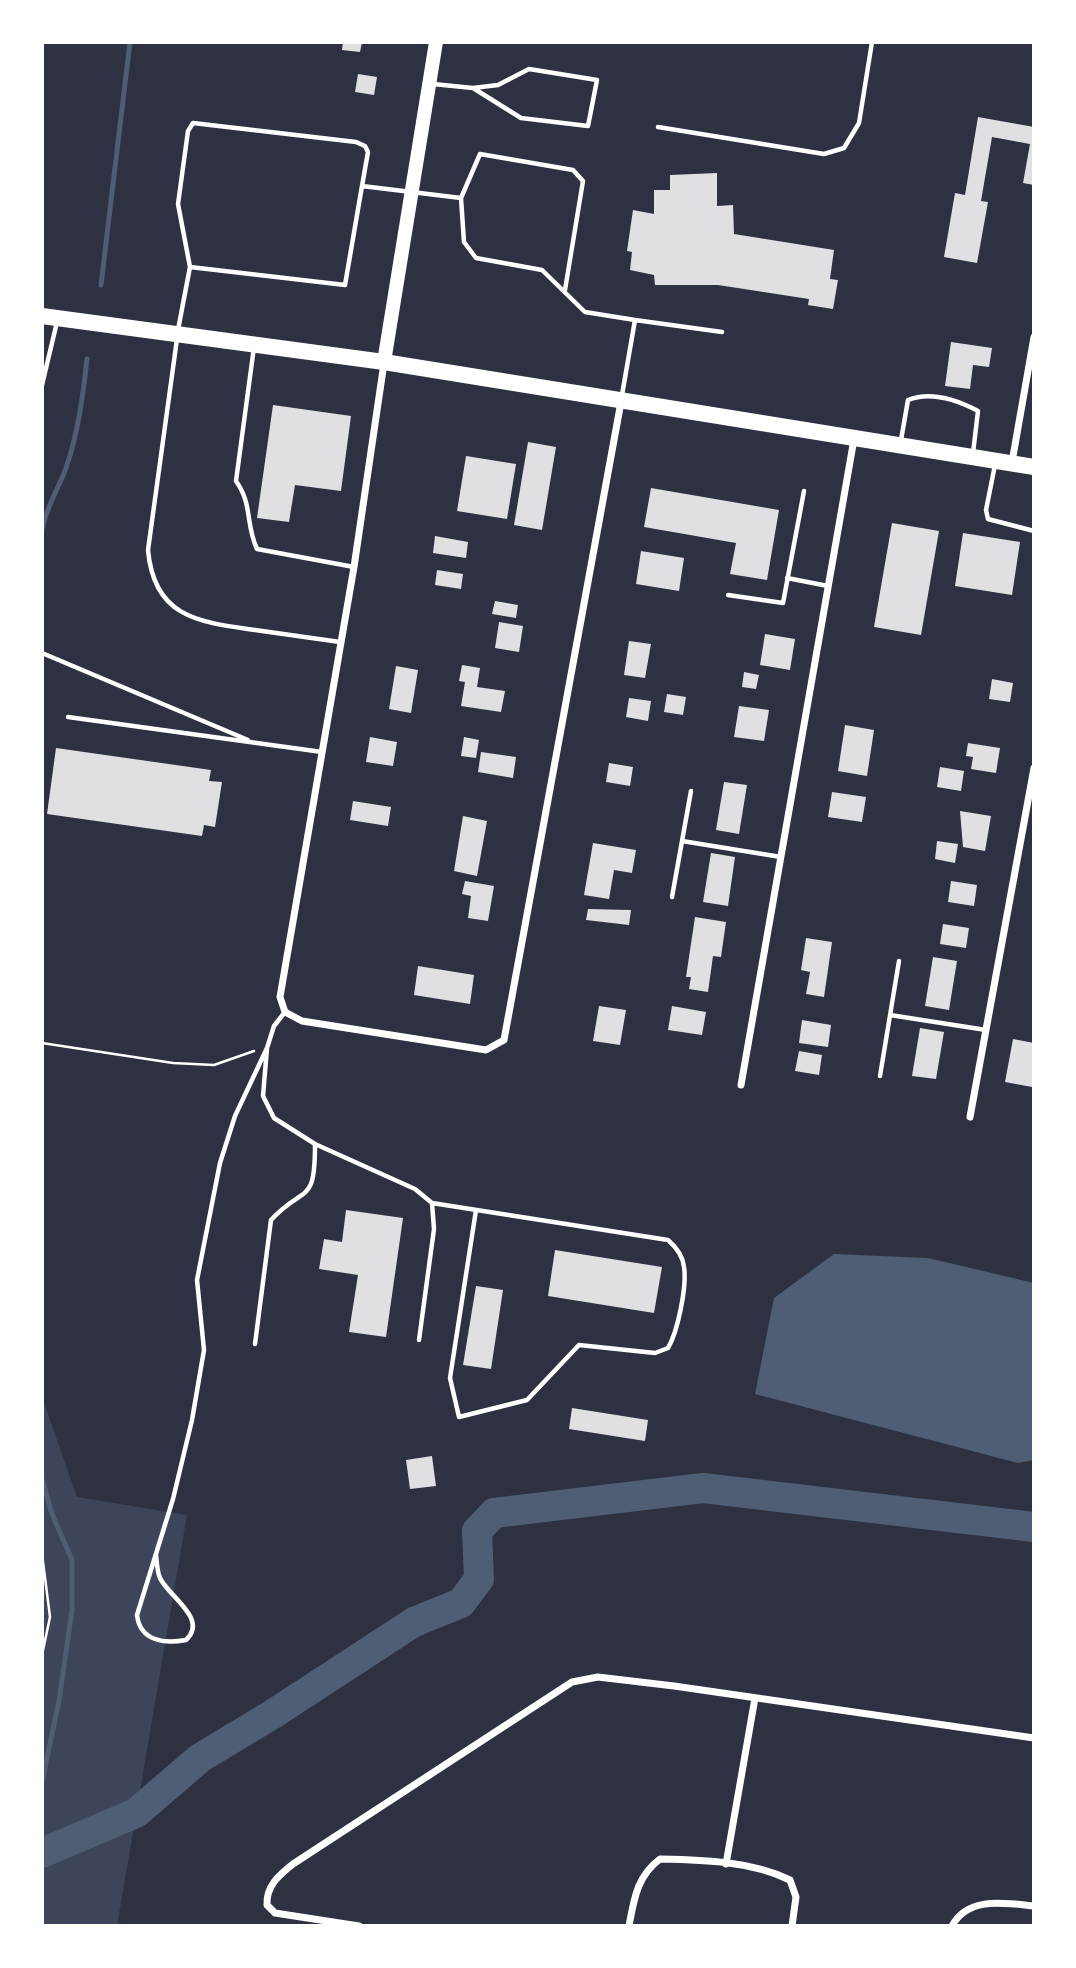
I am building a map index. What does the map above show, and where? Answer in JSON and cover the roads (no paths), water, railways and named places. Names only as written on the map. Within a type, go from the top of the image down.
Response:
[{"type":"main road","points":[[384,362],[436,42]]},
{"type":"main road","points":[[50,317],[384,362],[1034,467]]},
{"type":"street","points":[[1004,462],[1034,337]]},
{"type":"street","points":[[384,362],[354,567],[280,997],[285,1012],[302,1021],[486,1050],[504,1041],[621,401]]},
{"type":"street","points":[[741,1086],[854,438]]},
{"type":"street","points":[[970,1117],[1034,768]]},
{"type":"street","points":[[359,1926],[275,1913],[267,1905],[267,1896],[273,1883],[293,1864],[572,1682],[598,1677],[1034,1738]]},
{"type":"street","points":[[726,1864],[755,1698]]},
{"type":"street","points":[[629,1926],[636,1890],[646,1869],[660,1859],[772,1871],[790,1880],[796,1897],[792,1926]]},
{"type":"street","points":[[952,1926],[962,1912],[975,1905],[1034,1906]]},
{"type":"lane","points":[[658,127],[824,154],[844,148],[859,123],[872,42]]},
{"type":"lane","points":[[429,84],[473,88],[498,85],[530,69],[597,80],[588,126],[521,118],[473,88]]},
{"type":"lane","points":[[190,267],[345,285],[368,152],[365,146],[356,142],[193,123],[187,131],[178,204],[190,267],[178,333],[148,551],[155,583],[177,610],[192,619],[341,643]]},
{"type":"lane","points":[[565,291],[583,181],[573,170],[480,154],[461,198],[464,242],[476,258],[542,270],[585,313],[722,332]]},
{"type":"lane","points":[[362,186],[461,198]]},
{"type":"lane","points":[[42,385],[50,317]]},
{"type":"lane","points":[[621,401],[635,320]]},
{"type":"lane","points":[[255,344],[236,481],[248,498],[248,530],[257,549],[354,567]]},
{"type":"lane","points":[[900,445],[908,400],[922,395],[961,402],[978,411],[972,457]]},
{"type":"lane","points":[[1004,462],[986,510],[988,519],[1034,531]]},
{"type":"lane","points":[[728,594],[783,603],[804,491]]},
{"type":"lane","points":[[787,578],[828,586]]},
{"type":"lane","points":[[42,653],[256,743]]},
{"type":"lane","points":[[68,717],[322,752]]},
{"type":"lane","points":[[672,897],[691,791]]},
{"type":"lane","points":[[682,841],[781,857]]},
{"type":"lane","points":[[880,1076],[899,961]]},
{"type":"lane","points":[[156,1555],[160,1578],[192,1617],[192,1634],[186,1640],[154,1639],[142,1631],[138,1623],[140,1600],[156,1555],[187,1444],[203,1364],[204,1341],[197,1280],[214,1188],[235,1116],[267,1048],[274,1026],[285,1012]]},
{"type":"lane","points":[[890,1015],[986,1030]]},
{"type":"lane","points":[[267,1048],[263,1096],[268,1112],[315,1144],[415,1189],[432,1203],[667,1240],[678,1251],[685,1267],[675,1333],[668,1348],[655,1353],[579,1345],[527,1401],[459,1417],[450,1378],[476,1210]]},
{"type":"lane","points":[[256,1344],[271,1220],[309,1190],[314,1174],[315,1144]]},
{"type":"lane","points":[[419,1340],[434,1228],[432,1203]]},
{"type":"waterway","points":[[101,285],[130,42]]},
{"type":"waterway","points":[[42,530],[74,442],[87,359]]},
{"type":"waterway","points":[[42,1479],[52,1514],[72,1560],[72,1610],[59,1701],[42,1781]]},
{"type":"waterway","points":[[42,1853],[136,1813],[200,1758],[414,1622],[461,1603],[479,1579],[477,1531],[494,1513],[703,1488],[1034,1527]]}]
